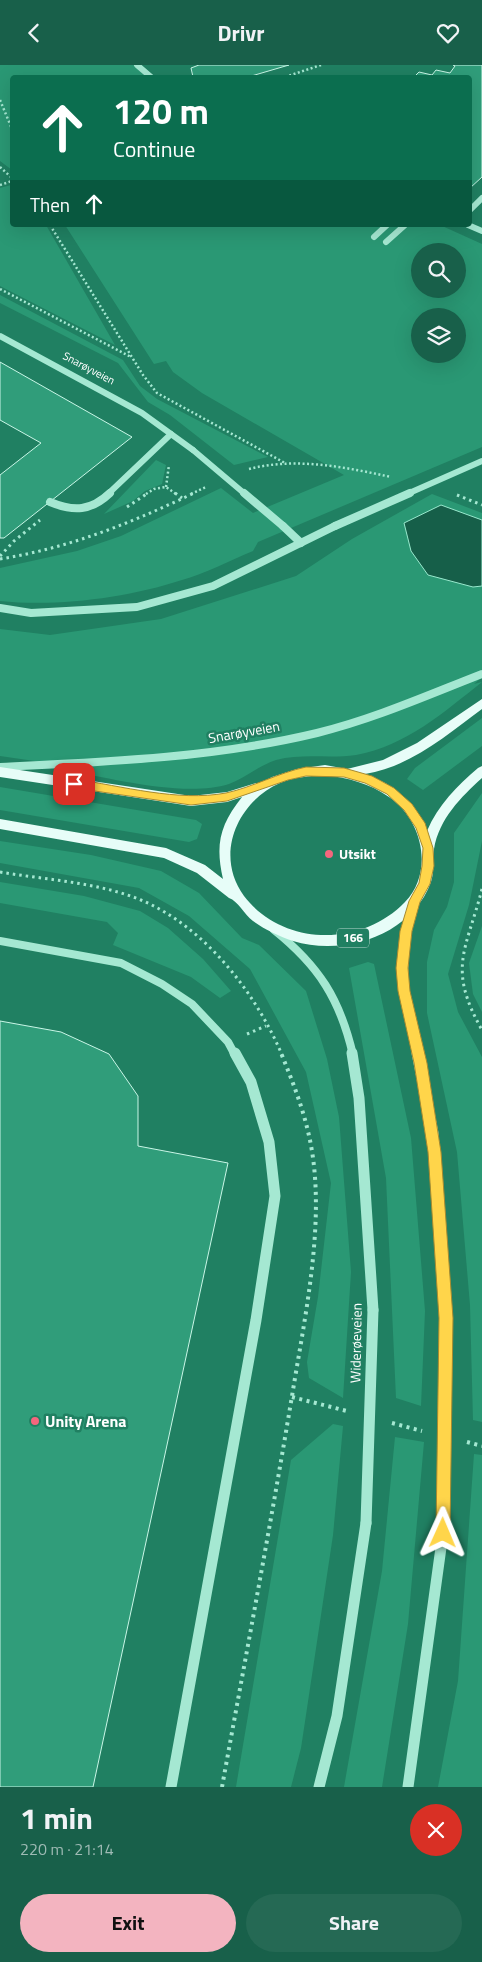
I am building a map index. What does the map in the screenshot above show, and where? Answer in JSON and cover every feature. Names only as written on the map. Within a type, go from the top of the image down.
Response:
[{"type":"main road","name":"166","points":[[0,771],[191,801],[227,797],[306,772],[344,772],[374,769],[391,763],[482,703]]},
{"type":"main road","name":"166","points":[[0,824],[166,853],[201,869],[237,897],[268,925],[290,935],[313,940],[337,941],[361,937],[383,929],[401,917],[415,901],[424,884],[428,866],[428,848],[433,827],[440,814],[467,784],[482,771]]},
{"type":"main road","name":"166","points":[[344,772],[368,779],[390,791],[408,807],[421,827],[428,848]]},
{"type":"main road","name":"166","points":[[237,897],[228,879],[223,860],[224,841],[230,823],[240,807],[253,793],[270,782]]},
{"type":"street","points":[[137,65],[149,75]]},
{"type":"street","points":[[472,208],[482,198]]},
{"type":"street","points":[[374,237],[385,227]]},
{"type":"street","points":[[386,242],[403,227]]},
{"type":"street","name":"Snarøyveien","points":[[0,336],[142,413],[193,450],[301,543]]},
{"type":"street","points":[[50,502],[73,510],[90,507],[99,503],[171,434]]},
{"type":"street","points":[[0,609],[31,613],[137,607],[213,586],[335,526],[482,461]]},
{"type":"street","name":"Snarøyveien","points":[[0,767],[177,758],[248,748],[318,733],[397,710],[482,674]]},
{"type":"street","points":[[408,1787],[443,1533],[446,1318],[433,1133],[403,975],[402,951],[415,901]]},
{"type":"street","name":"Widerøeveien","points":[[268,925],[295,947],[319,972],[333,995],[344,1021],[356,1078],[373,1310],[366,1523],[337,1716],[319,1787]]},
{"type":"street","points":[[0,941],[121,963],[162,984],[192,1004],[228,1041],[251,1082],[269,1142],[275,1196],[258,1310],[171,1787]]},
{"type":"path","points":[[291,75],[321,65]]},
{"type":"path","points":[[0,99],[10,124]]},
{"type":"path","points":[[0,167],[10,177]]},
{"type":"path","points":[[51,227],[143,375],[157,393],[286,464]]},
{"type":"path","points":[[0,289],[131,357]]},
{"type":"path","points":[[166,482],[166,487]]},
{"type":"path","points":[[0,556],[14,541],[37,522]]},
{"type":"path","points":[[482,889],[460,963],[461,989],[471,1013],[482,1030]]},
{"type":"path","points":[[222,1787],[292,1397]]},
{"type":"shaded area","points":[[0,65],[134,65],[144,75],[10,75],[10,168],[0,161]]},
{"type":"shaded area","points":[[10,185],[10,227],[47,227],[115,345],[0,286],[0,188]]},
{"type":"shaded area","points":[[66,227],[444,227],[482,244],[482,447],[258,542],[253,551],[191,577],[138,592],[92,599],[45,603],[0,601],[0,568],[77,551],[121,536],[221,488],[253,513],[344,475],[202,393],[173,372],[166,361],[154,364]]},
{"type":"shaded area","points":[[0,295],[123,360],[140,386],[157,399],[268,457],[234,465],[170,415],[148,402],[118,363],[0,303]]},
{"type":"shaded area","points":[[156,460],[166,465],[162,484],[145,491],[133,501],[104,514]]},
{"type":"shaded area","points":[[432,494],[482,513],[482,677],[474,684],[482,682],[439,716],[408,736],[374,751],[356,755],[296,757],[276,760],[229,784],[211,788],[191,789],[125,782],[64,770],[69,766],[0,756],[0,629],[50,635],[161,619],[296,576],[352,539]]},
{"type":"shaded area","points":[[441,505],[482,520],[482,586],[473,587],[428,575],[411,551],[404,523]]},
{"type":"shaded area","points":[[482,718],[482,746],[423,790],[407,779],[415,768]]},
{"type":"shaded area","points":[[0,787],[196,820],[202,824],[197,839],[189,842],[0,810]]},
{"type":"shaded area","points":[[482,793],[482,841],[469,905],[448,974],[458,1012],[482,1057],[482,1422],[473,1420],[470,1305],[457,1152],[427,1013],[427,962],[434,930],[447,907],[454,882],[454,833]]},
{"type":"shaded area","points":[[0,841],[91,855],[161,871],[199,893],[242,938],[259,945],[306,991],[327,1059],[339,1117],[351,1272],[343,1398],[309,1378],[307,1362],[318,1297],[331,1183],[306,1072],[250,969],[189,916],[139,888],[0,863]]},
{"type":"shaded area","points":[[0,882],[84,896],[140,911],[168,928],[203,959],[231,991],[220,998],[191,977],[113,945],[118,933],[107,922],[0,903]]},
{"type":"shaded area","points":[[482,926],[482,1012],[473,994],[469,963]]},
{"type":"shaded area","points":[[368,962],[374,964],[411,1138],[425,1311],[421,1406],[396,1398],[386,1178],[349,968]]},
{"type":"shaded area","points":[[333,1424],[343,1426],[333,1535],[301,1748],[291,1787],[236,1787],[291,1460]]},
{"type":"shaded area","points":[[395,1437],[424,1442],[408,1624],[382,1787],[344,1787],[382,1571]]},
{"type":"shaded area","points":[[474,1454],[482,1455],[482,1787],[438,1787],[458,1681]]},
{"type":"building","points":[[199,65],[289,65],[255,75],[193,75],[191,68]]},
{"type":"building","points":[[453,65],[482,65],[482,177],[472,186],[472,75],[432,75],[436,70],[450,73],[455,66]]},
{"type":"building","points":[[419,72],[432,75],[416,75]]},
{"type":"building","points":[[0,362],[132,437],[4,538],[0,538],[0,475],[41,443],[0,420]]},
{"type":"building","points":[[0,1021],[61,1032],[109,1054],[138,1096],[138,1146],[228,1163],[93,1787],[0,1787]]},
{"type":"place","name":"Utsikt","points":[[329,854]]},
{"type":"place","name":"Unity Arena","points":[[35,1421]]},
{"type":"route","points":[[74,784],[191,801],[227,797],[287,775],[325,770],[344,772],[368,779],[390,791],[408,807],[421,827],[428,848],[428,866],[424,884],[415,901],[406,931],[402,951],[402,968],[404,991],[433,1133],[446,1318],[443,1533]]}]
